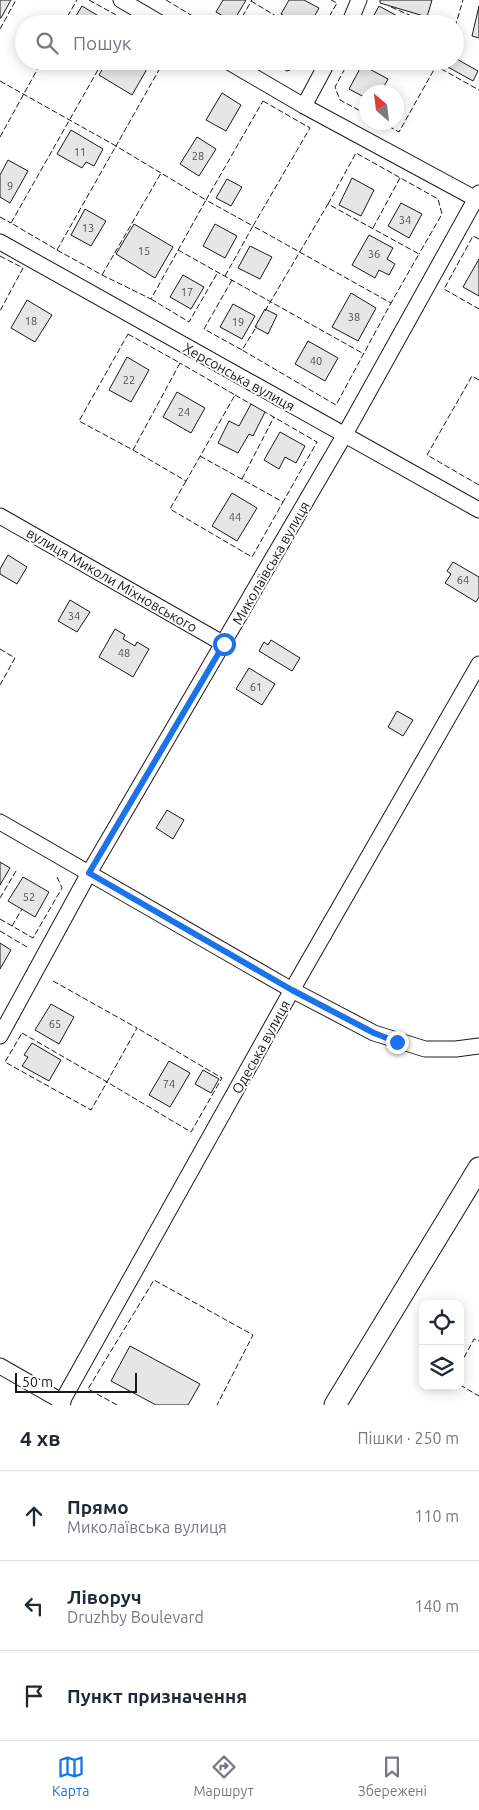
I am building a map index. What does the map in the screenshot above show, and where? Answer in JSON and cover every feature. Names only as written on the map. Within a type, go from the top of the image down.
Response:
[{"type":"street","points":[[121,0],[147,15]]},
{"type":"street","points":[[353,15],[359,0]]},
{"type":"street","points":[[242,70],[304,106],[477,196]]},
{"type":"street","points":[[304,106],[323,70]]},
{"type":"street","name":"Миколаївська вулиця","points":[[0,1036],[89,873],[344,436],[477,196]]},
{"type":"street","name":"Херсонська вулиця","points":[[0,242],[479,510]]},
{"type":"street","name":"вулиця Миколи Міхновського","points":[[0,516],[224,644]]},
{"type":"street","name":"Одеська вулиця","points":[[62,1404],[292,990],[479,664]]},
{"type":"street","points":[[0,822],[292,990],[374,1033],[397,1042],[425,1049],[456,1049],[479,1046]]},
{"type":"street","points":[[336,1405],[479,1168]]},
{"type":"street","points":[[0,1366],[62,1404]]},
{"type":"building","points":[[0,0],[11,0],[1,18],[0,18]]},
{"type":"building","points":[[223,0],[246,0],[237,15],[221,15],[216,12]]},
{"type":"building","points":[[289,0],[304,0],[319,8],[315,15],[281,14]]},
{"type":"building","points":[[380,0],[432,0],[428,15],[420,15],[380,3]]},
{"type":"building","points":[[82,6],[97,15],[76,15]]},
{"type":"building","points":[[379,6],[396,15],[374,15]]},
{"type":"building","points":[[479,6],[479,38],[472,36]]},
{"type":"building","points":[[464,63],[478,71],[473,81],[453,70],[464,70]]},
{"type":"building","points":[[102,70],[146,70],[132,95],[99,75]]},
{"type":"building","points":[[359,70],[371,70],[388,79],[385,85],[359,85],[359,94],[349,89]]},
{"type":"building","points":[[222,93],[241,105],[226,131],[206,120]]},
{"type":"building","points":[[71,130],[103,149],[94,166],[86,162],[82,168],[57,154]]},
{"type":"building","points":[[197,137],[216,149],[199,176],[180,164]]},
{"type":"building","points":[[8,160],[28,171],[10,203],[0,197],[0,175]]},
{"type":"building","points":[[352,178],[374,190],[361,216],[339,205]]},
{"type":"building","points":[[227,179],[242,187],[231,206],[216,198]]},
{"type":"building","points":[[401,203],[422,214],[409,238],[388,226]]},
{"type":"building","points":[[85,209],[106,221],[91,246],[71,235]]},
{"type":"building","points":[[134,224],[173,247],[155,278],[116,254]]},
{"type":"building","points":[[215,224],[237,236],[225,258],[203,246]]},
{"type":"building","points":[[369,235],[393,248],[387,259],[395,264],[389,275],[379,270],[375,278],[352,265]]},
{"type":"building","points":[[250,246],[272,257],[260,279],[238,268]]},
{"type":"building","points":[[479,259],[479,296],[463,287]]},
{"type":"building","points":[[183,275],[204,287],[191,309],[170,297]]},
{"type":"building","points":[[351,293],[376,308],[358,341],[332,327]]},
{"type":"building","points":[[27,300],[52,315],[35,342],[11,328]]},
{"type":"building","points":[[233,304],[255,316],[242,339],[220,327]]},
{"type":"building","points":[[265,309],[277,315],[268,334],[255,327]]},
{"type":"building","points":[[308,341],[338,358],[325,381],[295,364]]},
{"type":"building","points":[[127,357],[149,370],[131,402],[109,390]]},
{"type":"building","points":[[177,392],[205,408],[191,433],[163,417]]},
{"type":"building","points":[[251,404],[265,412],[253,436],[249,434],[238,453],[218,443],[229,421],[239,426]]},
{"type":"building","points":[[280,432],[305,446],[296,463],[285,457],[279,469],[264,460]]},
{"type":"building","points":[[232,493],[257,508],[237,541],[212,526]]},
{"type":"building","points":[[8,555],[27,567],[17,584],[0,574],[0,569]]},
{"type":"building","points":[[453,562],[479,577],[479,597],[476,602],[445,583],[451,574],[447,571]]},
{"type":"building","points":[[70,600],[90,612],[77,632],[58,621]]},
{"type":"building","points":[[115,629],[125,635],[123,639],[135,646],[137,642],[149,649],[133,677],[99,657]]},
{"type":"building","points":[[271,640],[300,658],[292,671],[259,651],[264,642],[268,645]]},
{"type":"building","points":[[249,668],[275,684],[262,705],[236,689]]},
{"type":"building","points":[[397,711],[413,720],[403,736],[388,727]]},
{"type":"building","points":[[167,810],[184,820],[173,839],[156,828]]},
{"type":"building","points":[[0,862],[10,868],[0,885]]},
{"type":"building","points":[[23,877],[49,892],[35,917],[8,901]]},
{"type":"building","points":[[0,943],[11,950],[0,969]]},
{"type":"building","points":[[51,1004],[74,1017],[59,1044],[35,1030]]},
{"type":"building","points":[[32,1043],[61,1060],[49,1081],[22,1066],[28,1057],[24,1055]]},
{"type":"building","points":[[169,1061],[190,1073],[170,1107],[149,1095]]},
{"type":"building","points":[[203,1070],[219,1079],[211,1093],[195,1084]]},
{"type":"building","points":[[130,1346],[200,1384],[188,1405],[156,1405],[111,1381]]},
{"type":"fence","points":[[0,29],[16,0]]},
{"type":"fence","points":[[68,15],[77,0]]},
{"type":"fence","points":[[89,0],[116,15]]},
{"type":"fence","points":[[166,0],[191,15]]},
{"type":"fence","points":[[243,15],[252,0]]},
{"type":"fence","points":[[330,15],[337,3],[331,0]]},
{"type":"fence","points":[[459,15],[463,0]]},
{"type":"fence","points":[[251,1],[274,15]]},
{"type":"fence","points":[[391,7],[409,15]]},
{"type":"fence","points":[[0,137],[37,70]]},
{"type":"fence","points":[[70,120],[98,70]]},
{"type":"fence","points":[[57,250],[151,299],[206,200],[116,146],[159,70]]},
{"type":"fence","points":[[285,70],[290,70]]},
{"type":"fence","points":[[344,70],[335,87],[340,100],[359,110]]},
{"type":"fence","points":[[404,123],[434,70]]},
{"type":"fence","points":[[443,70],[479,90]]},
{"type":"fence","points":[[0,81],[70,120]]},
{"type":"fence","points":[[263,101],[310,128],[253,226],[206,200],[263,101]]},
{"type":"fence","points":[[70,120],[116,146],[57,250],[11,223],[70,120]]},
{"type":"fence","points":[[395,130],[399,132],[400,130]]},
{"type":"fence","points":[[328,204],[356,153],[438,199],[442,214],[419,254]]},
{"type":"fence","points":[[102,275],[161,173]]},
{"type":"fence","points":[[373,228],[400,178]]},
{"type":"fence","points":[[265,311],[328,204],[419,254],[391,303]]},
{"type":"fence","points":[[0,217],[11,223]]},
{"type":"fence","points":[[225,276],[253,226],[391,303],[336,405],[242,350],[257,326]]},
{"type":"fence","points":[[479,239],[473,236],[444,289],[479,309]]},
{"type":"fence","points":[[178,250],[364,354]]},
{"type":"fence","points":[[0,256],[23,268],[0,311]]},
{"type":"fence","points":[[151,299],[189,322],[218,272]]},
{"type":"fence","points":[[232,280],[204,329],[242,350]]},
{"type":"fence","points":[[128,334],[180,363],[133,450],[79,421],[128,334]]},
{"type":"fence","points":[[133,450],[186,481],[235,395],[180,363]]},
{"type":"fence","points":[[479,380],[472,376],[427,455],[479,485]]},
{"type":"fence","points":[[235,395],[251,404]]},
{"type":"fence","points":[[200,456],[283,502],[317,442],[265,412]]},
{"type":"fence","points":[[242,479],[274,417]]},
{"type":"fence","points":[[186,481],[170,509],[252,557],[283,502]]},
{"type":"fence","points":[[0,649],[15,658],[0,685]]},
{"type":"fence","points":[[0,898],[16,871]]},
{"type":"fence","points":[[0,919],[33,938],[62,888],[57,877]]},
{"type":"fence","points":[[12,926],[22,909]]},
{"type":"fence","points":[[0,931],[27,947]]},
{"type":"fence","points":[[53,981],[137,1028],[107,1082],[191,1132],[222,1078],[137,1028]]},
{"type":"fence","points":[[22,1033],[107,1082],[91,1110],[5,1062],[22,1033]]},
{"type":"fence","points":[[117,1405],[88,1389],[154,1280],[253,1335],[217,1405]]},
{"type":"fence","points":[[464,1358],[474,1339],[479,1341]]},
{"type":"fence","points":[[464,1387],[479,1396]]},
{"type":"route","points":[[224,644],[89,873],[292,990],[374,1033],[397,1042]]}]
